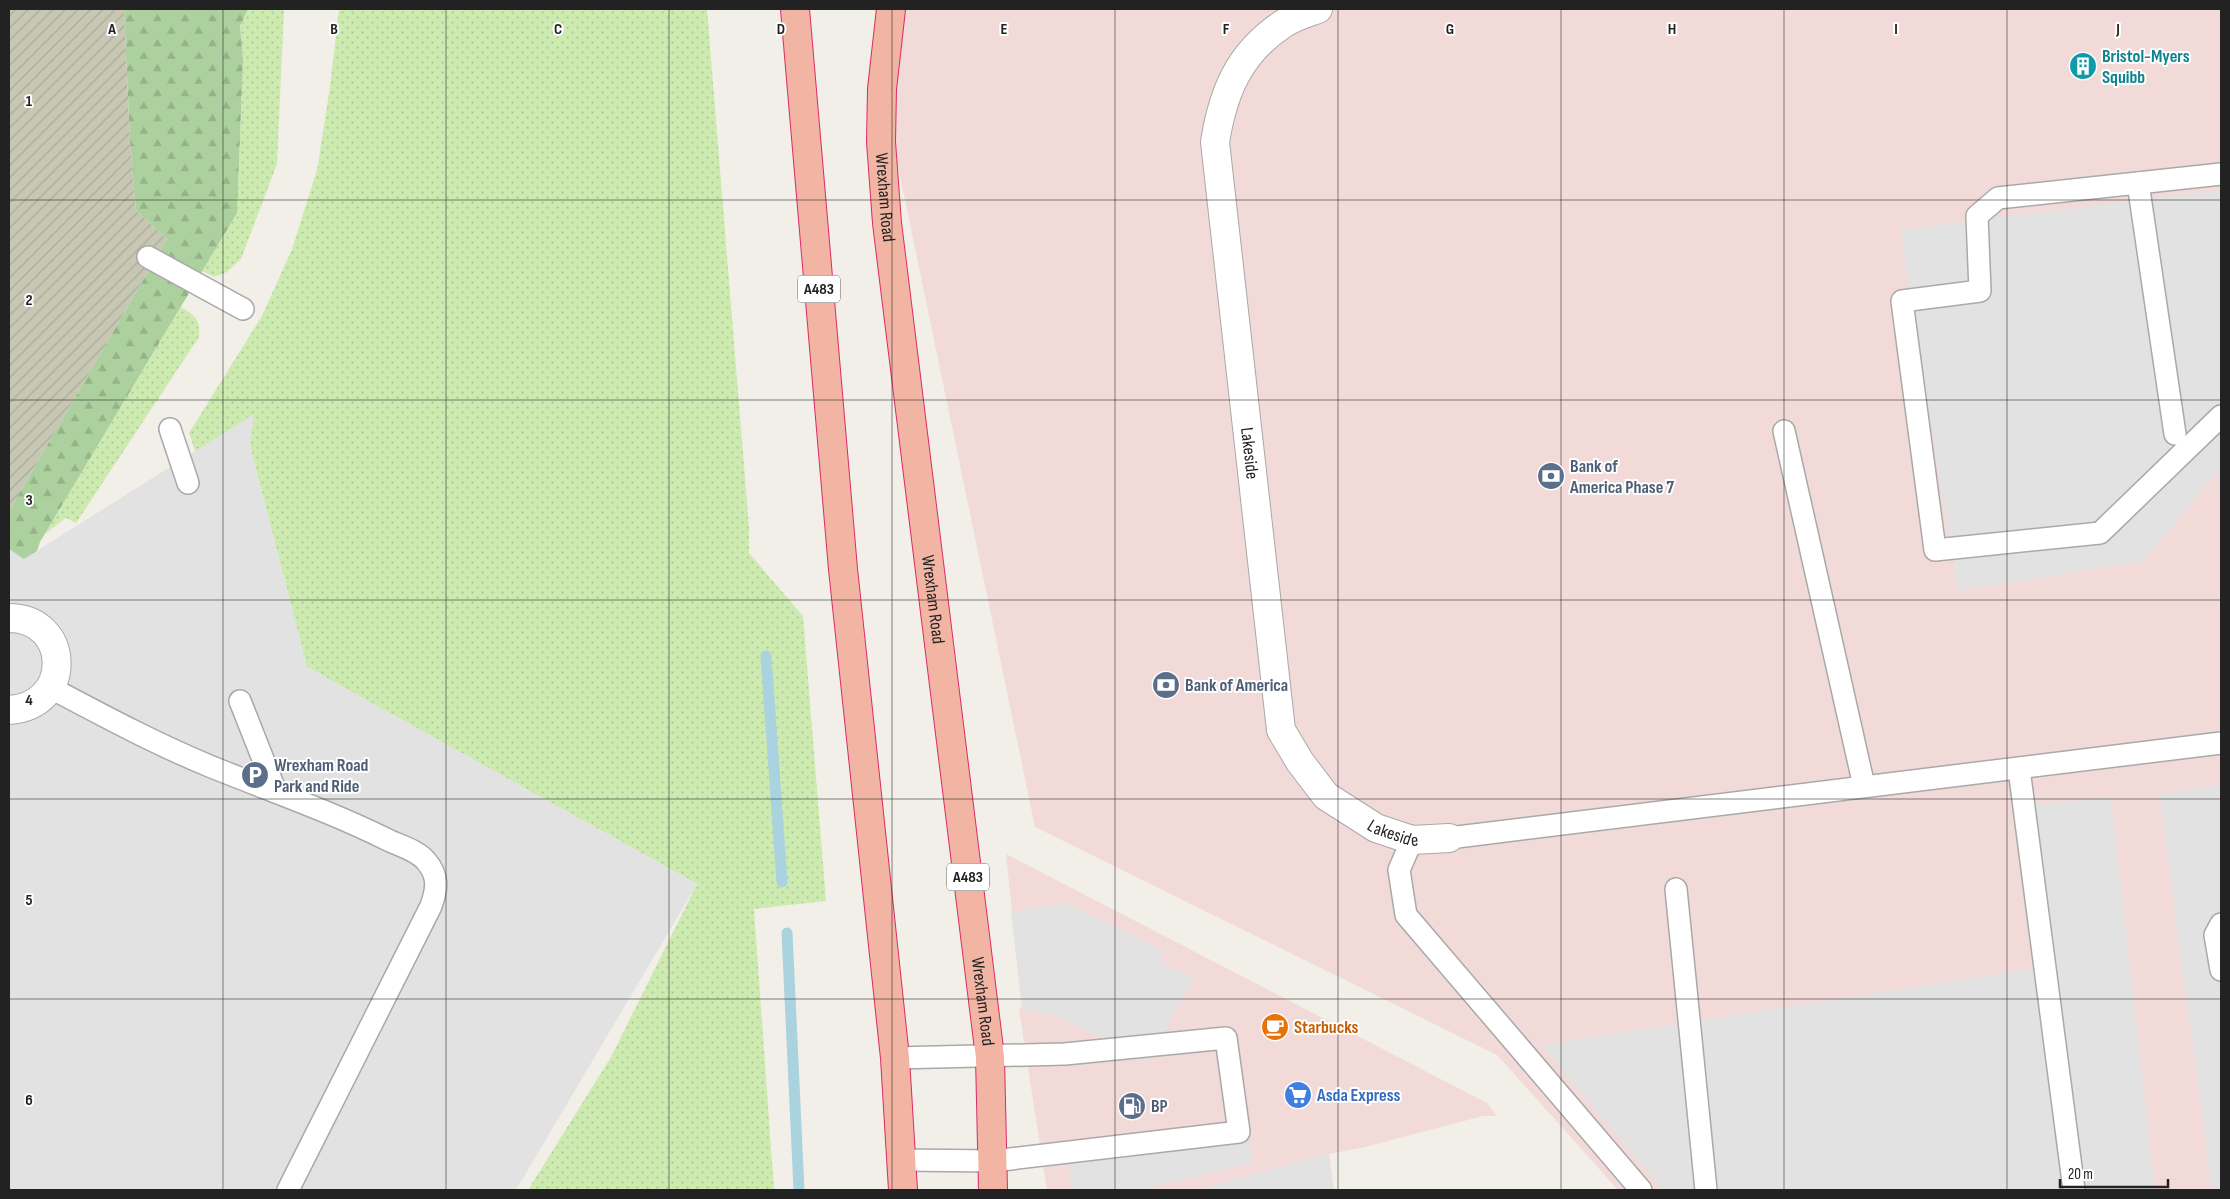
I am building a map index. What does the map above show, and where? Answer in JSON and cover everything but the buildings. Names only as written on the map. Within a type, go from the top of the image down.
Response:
[{"type":"highway","name":"A483","points":[[796,9],[843,569],[895,1058],[903,1190]]},
{"type":"highway","name":"Wrexham Road","points":[[892,9],[882,107],[881,142],[887,223],[990,1057],[993,1190]]},
{"type":"street","name":"Lakeside","points":[[1318,9],[1284,23],[1252,51],[1229,84],[1220,111],[1216,142],[1280,730],[1300,762],[1326,796],[1376,828],[1412,840],[1449,838]]},
{"type":"street","points":[[9,618],[20,618],[38,626],[49,638],[56,652],[57,668],[51,688],[37,703],[22,709],[9,710]]},
{"type":"lane","points":[[2221,174],[1998,198],[1977,216],[1980,291],[1902,301],[1935,550],[2100,533],[2221,416]]},
{"type":"lane","points":[[2138,183],[2175,434]]},
{"type":"lane","points":[[148,257],[242,309]]},
{"type":"lane","points":[[170,429],[188,482]]},
{"type":"lane","points":[[1784,431],[1864,786]]},
{"type":"lane","points":[[51,688],[138,734],[206,765],[346,819],[425,859],[433,871],[437,890],[288,1190]]},
{"type":"lane","points":[[240,701],[276,792]]},
{"type":"lane","points":[[1449,838],[1864,786],[2019,770],[2221,743]]},
{"type":"lane","points":[[2019,770],[2074,1190]]},
{"type":"lane","points":[[1412,840],[1399,870],[1406,915],[1641,1190]]},
{"type":"lane","points":[[1676,889],[1706,1190]]},
{"type":"lane","points":[[2221,924],[2215,935],[2221,970]]},
{"type":"lane","points":[[895,1058],[1065,1054],[1226,1038],[1239,1132],[992,1161],[902,1160]]},
{"type":"shaded area","points":[[9,9],[124,9],[130,140],[136,210],[167,239],[9,511]]},
{"type":"shaded area","points":[[891,9],[2221,9],[2221,1190],[1618,1190],[1497,1055],[1035,827],[882,89]]},
{"type":"shaded area","points":[[2221,190],[2221,468],[2143,561],[1958,591],[1900,230]]},
{"type":"shaded area","name":"Wrexham Road Park and Ride","points":[[254,414],[250,446],[307,667],[697,884],[516,1190],[9,1190],[9,549],[24,559]]},
{"type":"shaded area","points":[[2221,785],[2221,1190],[2212,1190],[2159,794]]},
{"type":"shaded area","points":[[2111,797],[2155,1190],[1663,1190],[1541,1045],[2038,968],[2026,805]]},
{"type":"shaded area","points":[[1006,854],[1487,1103],[1497,1116],[1483,1116],[1365,1147],[1329,1154],[1334,1190],[1047,1190],[1019,1009],[1022,1007]]},
{"type":"shaded area","points":[[1066,903],[1164,951],[1160,962],[1194,979],[1146,1063],[1060,1017],[1022,1008],[1011,912]]},
{"type":"shaded area","points":[[1246,1120],[1252,1163],[1137,1190],[1073,1190],[1064,1145]]},
{"type":"shaded area","points":[[1328,1154],[1334,1190],[1197,1190]]},
{"type":"green space","points":[[124,9],[248,9],[240,26],[243,59],[237,213],[40,542],[37,551],[9,589],[9,511],[167,239],[136,210],[130,140]]},
{"type":"green space","points":[[248,9],[284,9],[277,164],[241,259],[227,272],[214,277],[202,271],[237,213],[243,59],[240,26]]},
{"type":"green space","points":[[339,9],[707,9],[749,527],[749,553],[803,616],[826,901],[754,909],[774,1190],[528,1190],[611,1057],[697,884],[307,667],[250,446],[203,473],[189,433],[262,316],[292,249],[317,170],[330,87]]},
{"type":"green space","points":[[181,307],[198,322],[199,337],[76,523],[66,518],[45,534]]},
{"type":"waterway","points":[[766,656],[782,882]]},
{"type":"waterway","points":[[787,933],[799,1190]]},
{"type":"place","name":"Bristol-Myers Squibb","points":[[2083,66]]},
{"type":"place","name":"Bank of America Phase 7","points":[[1551,476]]},
{"type":"place","name":"Bank of America","points":[[1166,685]]},
{"type":"place","name":"Wrexham Road Park and Ride","points":[[255,775]]},
{"type":"place","name":"Starbucks","points":[[1275,1027]]},
{"type":"place","name":"Asda Express","points":[[1298,1095]]},
{"type":"place","name":"BP","points":[[1132,1106]]}]
